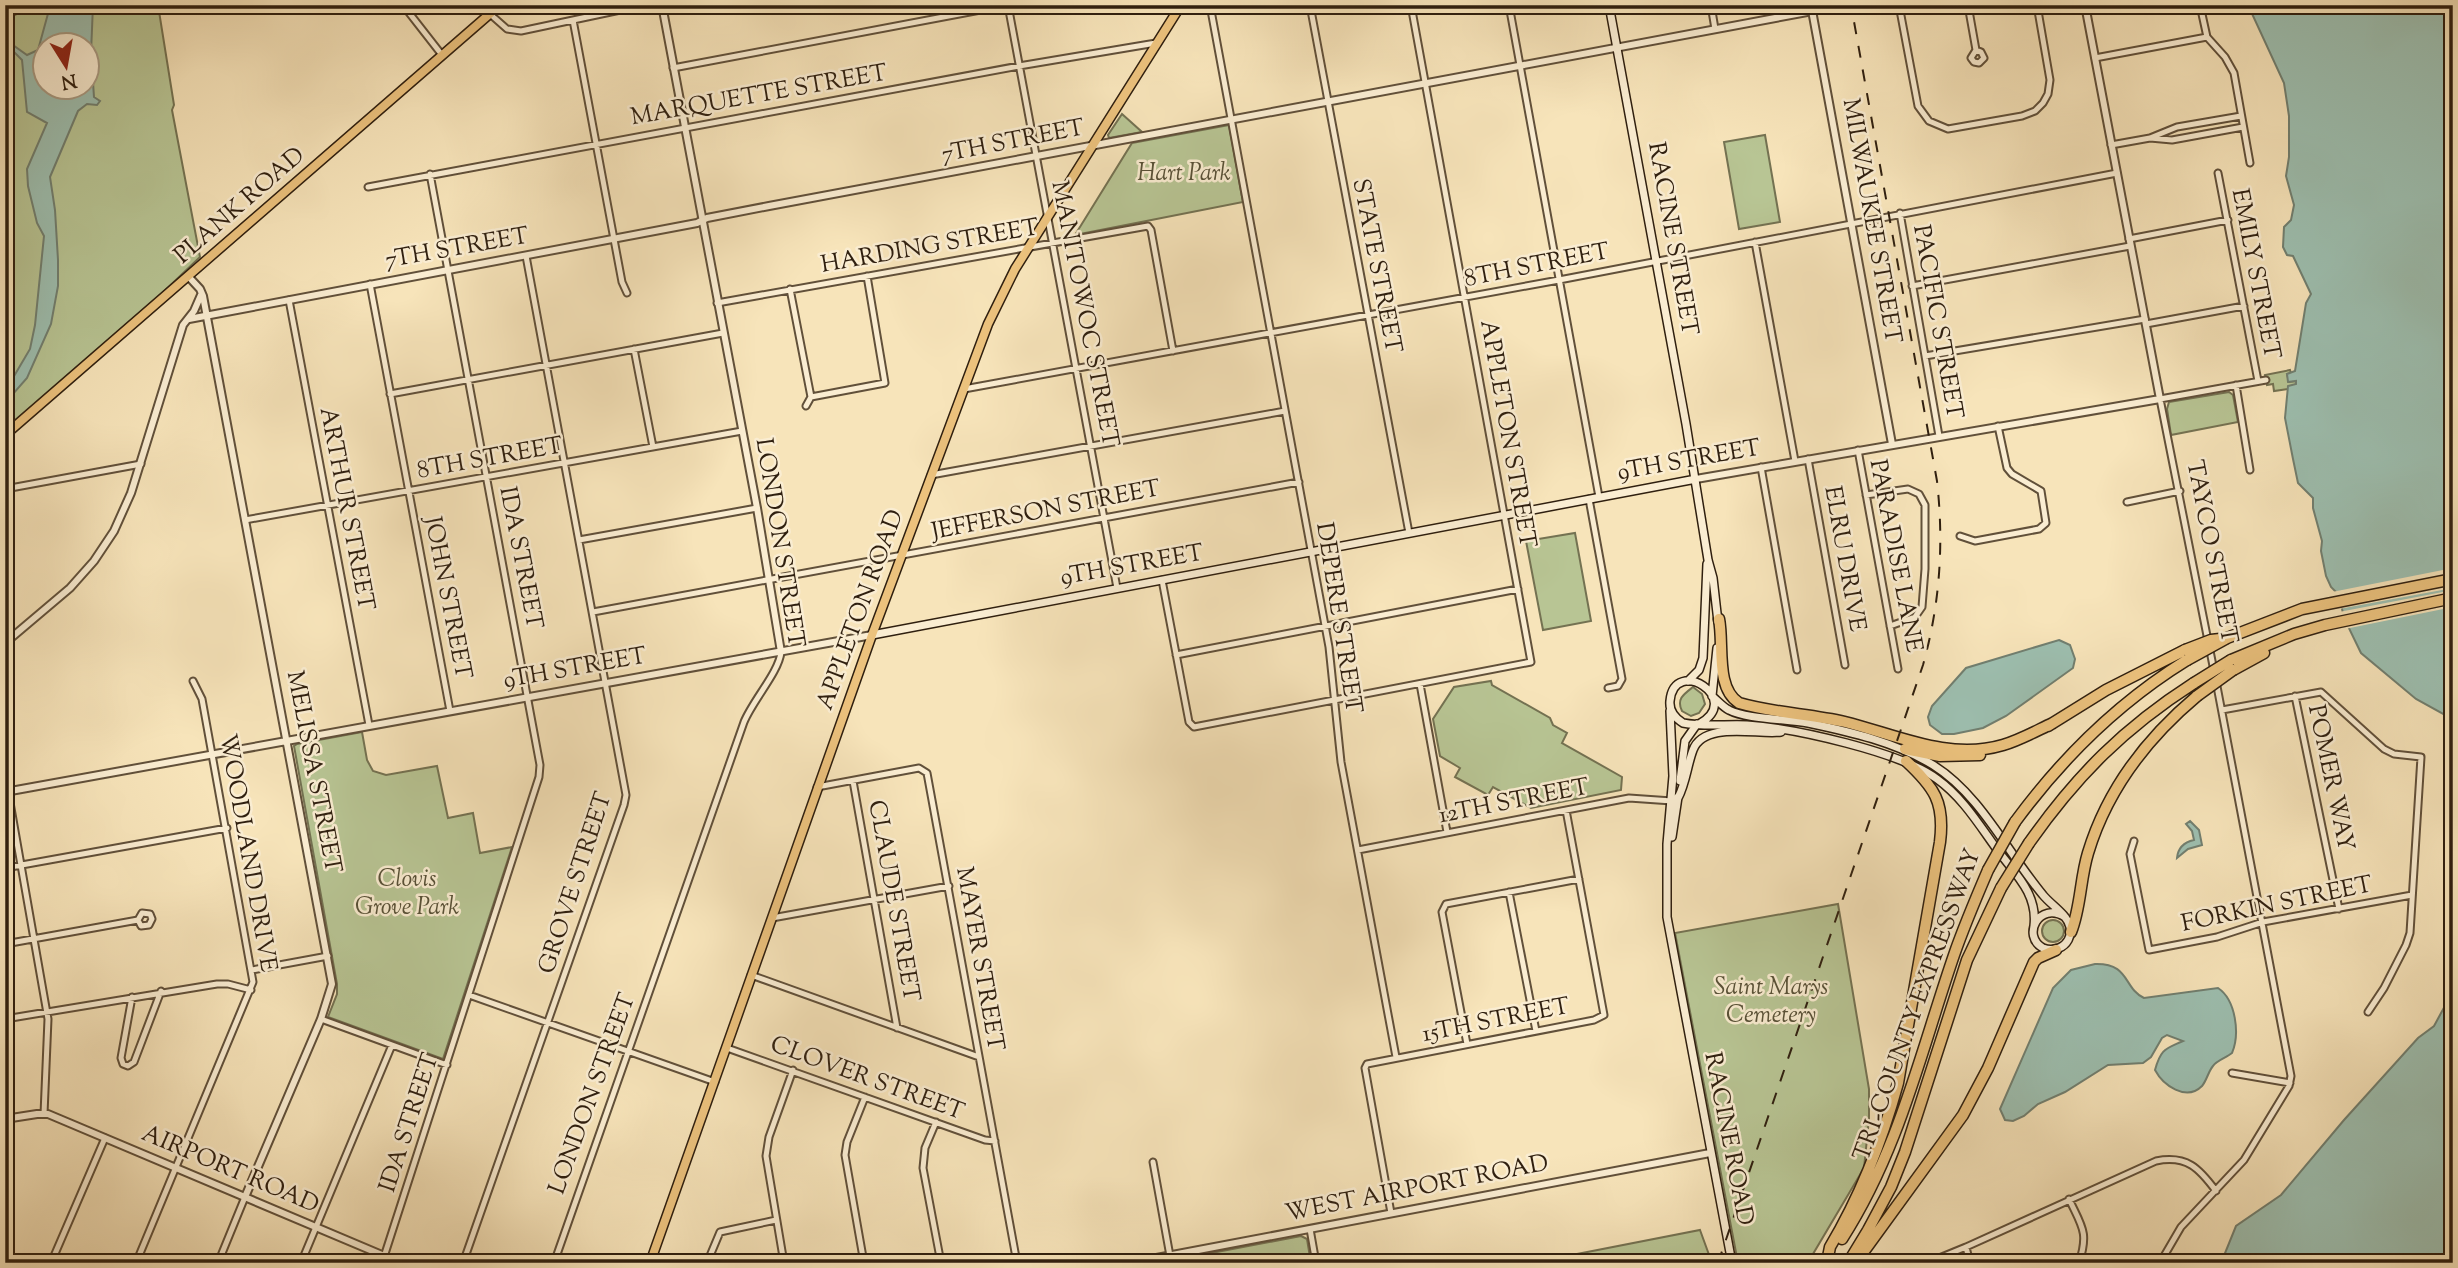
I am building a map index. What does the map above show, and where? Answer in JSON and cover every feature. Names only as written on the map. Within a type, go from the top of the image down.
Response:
[{"type":"highway","name":"TRI-COUNTY EXPRESSWAY","points":[[1826,1260],[1858,1213],[1885,1161],[1903,1114],[1954,955],[1988,870],[2015,822],[2045,783],[2096,729],[2186,655],[2271,619],[2302,609],[2453,579]]},
{"type":"highway","name":"TRI-COUNTY EXPRESSWAY","points":[[1848,1263],[1896,1175],[1919,1113],[1966,960],[2001,888],[2029,843],[2093,763],[2126,732],[2194,682],[2294,634],[2376,612],[2453,598]]},
{"type":"highway","points":[[1719,618],[1724,683],[1728,695],[1738,703],[1844,722],[1952,750],[1980,750],[2004,745],[2053,723]]},
{"type":"highway","points":[[1905,749],[1951,757],[1985,755],[2015,746],[2117,684],[2186,655]]},
{"type":"highway","points":[[2071,932],[2088,854],[2113,794],[2127,770],[2143,748],[2232,665]]},
{"type":"highway","points":[[1826,1260],[1830,1247],[1864,1183],[1898,1083],[1941,834],[1942,818],[1937,797],[1929,784],[1906,761]]},
{"type":"highway","points":[[1848,1263],[1858,1259],[1958,1124],[1987,1068],[2028,972],[2038,958],[2056,950]]},
{"type":"main road","name":"PLANK ROAD","points":[[5,435],[500,5]]},
{"type":"main road","name":"APPLETON ROAD","points":[[650,1263],[900,555],[997,302],[1048,215],[1181,5]]},
{"type":"main road","name":"RACINE STREET","points":[[1609,5],[1696,479]]},
{"type":"main road","name":"9TH STREET","points":[[872,635],[1696,479]]},
{"type":"main road","points":[[1696,479],[1719,618],[1712,710],[1709,716],[1698,724]]},
{"type":"main road","points":[[1688,681],[1705,685],[1713,696],[1733,712],[1810,724],[1905,749],[1945,773],[1964,790],[2044,897],[2065,917],[2071,932],[2066,943],[2056,950],[2043,948],[2038,944],[2035,939],[2033,901],[1965,804],[1937,779],[1906,761],[1830,740],[1748,725],[1683,723],[1672,714],[1671,693],[1681,683],[1688,681],[1703,662],[1708,560]]},
{"type":"main road","name":"RACINE ROAD","points":[[1670,707],[1676,800]]},
{"type":"main road","name":"RACINE ROAD","points":[[1698,724],[1685,741],[1668,856],[1666,904],[1732,1263]]},
{"type":"main road","points":[[1676,800],[1694,747],[1702,737],[1717,733],[1785,731]]},
{"type":"main road","points":[[2034,926],[2041,916],[2047,913],[2065,917]]},
{"type":"street","points":[[403,5],[442,55]]},
{"type":"street","points":[[490,13],[502,26],[516,32],[644,5]]},
{"type":"street","name":"LONDON STREET","points":[[554,1263],[744,722],[752,703],[780,662],[781,652],[757,508],[662,5]]},
{"type":"street","points":[[673,68],[1007,5]]},
{"type":"street","name":"MANITOWOC STREET","points":[[1007,5],[1117,588]]},
{"type":"street","name":"DEPERE STREET","points":[[1210,5],[1312,552],[1325,626],[1341,762],[1396,1057]]},
{"type":"street","name":"STATE STREET","points":[[1310,5],[1409,533]]},
{"type":"street","name":"APPLETON STREET","points":[[1411,5],[1531,662],[1420,684]]},
{"type":"street","points":[[1509,5],[1599,497]]},
{"type":"street","points":[[1711,5],[1715,29]]},
{"type":"street","name":"7TH STREET","points":[[189,319],[613,239],[757,208],[1036,158],[1715,29],[1812,8],[1845,5]]},
{"type":"street","points":[[1899,5],[1918,106],[1929,121],[1948,129],[2022,116],[2035,111],[2043,103],[2048,94],[2050,80],[2037,5]]},
{"type":"street","points":[[1968,5],[1976,50]]},
{"type":"street","name":"TAYCO STREET","points":[[2085,5],[2291,1068],[2290,1083]]},
{"type":"street","points":[[2200,5],[2207,37],[2232,67],[2250,163]]},
{"type":"street","name":"MILWAUKEE STREET","points":[[1812,8],[1892,444]]},
{"type":"street","points":[[573,20],[613,239],[627,293]]},
{"type":"street","points":[[2095,58],[2207,37]]},
{"type":"street","name":"MARQUETTE STREET","points":[[368,187],[596,143],[1156,43]]},
{"type":"street","points":[[2111,145],[2150,138],[2171,129],[2241,116]]},
{"type":"street","points":[[2150,138],[2172,140],[2243,127]]},
{"type":"street","name":"8TH STREET","points":[[964,389],[1271,334],[2117,173]]},
{"type":"street","name":"EMILY STREET","points":[[2218,173],[2258,382]]},
{"type":"street","name":"IDA STREET","points":[[384,1259],[540,773],[540,760],[430,174]]},
{"type":"street","name":"PACIFIC STREET","points":[[1900,213],[1940,436]]},
{"type":"street","points":[[1912,286],[2228,220]]},
{"type":"street","name":"HARDING STREET","points":[[717,303],[1149,227],[1173,351]]},
{"type":"street","points":[[1755,242],[1795,461]]},
{"type":"street","name":"GROVE STREET","points":[[463,1263],[626,799],[526,256]]},
{"type":"street","name":"MELISSA STREET","points":[[188,276],[202,293],[207,315],[288,740],[332,989],[218,1263]]},
{"type":"street","points":[[811,397],[885,383],[867,276]]},
{"type":"street","name":"JOHN STREET","points":[[370,284],[450,711]]},
{"type":"street","points":[[790,289],[811,397],[806,406]]},
{"type":"street","points":[[5,643],[70,588],[94,561],[120,519],[141,464],[183,326],[202,293]]},
{"type":"street","name":"ARTHUR STREET","points":[[289,300],[369,725]]},
{"type":"street","points":[[1926,356],[2244,306]]},
{"type":"street","points":[[390,394],[723,333]]},
{"type":"street","points":[[634,349],[653,447]]},
{"type":"street","name":"9TH STREET","points":[[1696,479],[2266,380]]},
{"type":"street","name":"EMILY STREET","points":[[2235,385],[2250,470]]},
{"type":"street","points":[[931,475],[1285,411]]},
{"type":"street","points":[[1960,536],[1975,541],[2039,529],[2046,523],[2041,491],[2012,474],[2007,468],[1998,426]]},
{"type":"street","name":"8TH STREET","points":[[245,520],[741,431]]},
{"type":"street","name":"PARADISE LANE","points":[[1858,450],[1898,669]]},
{"type":"street","name":"ELRU DRIVE","points":[[1808,459],[1845,665]]},
{"type":"street","points":[[5,489],[141,464]]},
{"type":"street","points":[[1761,467],[1797,670]]},
{"type":"street","name":"JEFFERSON STREET","points":[[593,612],[1298,482]]},
{"type":"street","points":[[1866,495],[1908,489],[1919,494],[1925,505],[1925,569],[1920,611],[1909,620],[1890,625]]},
{"type":"street","points":[[2127,502],[2180,491]]},
{"type":"street","points":[[1588,499],[1622,679],[1618,686],[1608,688]]},
{"type":"street","points":[[579,540],[757,508]]},
{"type":"street","points":[[1162,580],[1189,722],[1192,726],[1420,684],[1447,832]]},
{"type":"street","points":[[1176,655],[1518,589]]},
{"type":"street","name":"9TH STREET","points":[[6,792],[872,635]]},
{"type":"street","name":"WOODLAND DRIVE","points":[[136,1263],[253,982],[213,754],[202,699],[193,681]]},
{"type":"street","points":[[2222,710],[2317,692],[2325,694],[2384,749],[2394,754],[2421,757],[2409,939],[2384,988],[2368,1012]]},
{"type":"street","name":"POMER WAY","points":[[2295,696],[2339,909]]},
{"type":"street","name":"MAYER STREET","points":[[817,787],[919,768],[925,770],[949,886],[1017,1263]]},
{"type":"street","name":"CLAUDE STREET","points":[[853,781],[897,1028]]},
{"type":"street","points":[[5,1119],[44,1114],[47,1012],[6,792]]},
{"type":"street","name":"12TH STREET","points":[[1358,850],[1629,798],[1676,800]]},
{"type":"street","points":[[1467,1044],[1443,907],[1446,904],[1579,879],[1566,810]]},
{"type":"street","points":[[5,868],[227,828]]},
{"type":"street","name":"FORKIN STREET","points":[[2134,841],[2130,854],[2148,950],[2217,937],[2263,922],[2412,895]]},
{"type":"street","name":"15TH STREET","points":[[1396,1057],[1602,1017],[1604,1010],[1579,879]]},
{"type":"street","points":[[772,918],[949,886]]},
{"type":"street","points":[[1509,892],[1536,1031]]},
{"type":"street","points":[[5,944],[138,920]]},
{"type":"street","points":[[251,970],[328,956]]},
{"type":"street","points":[[751,975],[979,1057]]},
{"type":"street","points":[[5,1019],[161,991],[223,983],[251,989]]},
{"type":"street","points":[[132,997],[121,1058],[125,1065],[134,1062],[161,991]]},
{"type":"street","points":[[469,995],[715,1082]]},
{"type":"street","points":[[321,1019],[447,1065]]},
{"type":"street","points":[[301,1263],[392,1045]]},
{"type":"street","name":"CLOVER STREET","points":[[727,1048],[985,1140],[995,1141]]},
{"type":"street","points":[[1391,1213],[1365,1068],[1369,1062],[1396,1057]]},
{"type":"street","points":[[784,1263],[767,1170],[766,1150],[793,1070]]},
{"type":"street","points":[[2160,1263],[2180,1227],[2244,1160],[2290,1083],[2232,1073]]},
{"type":"street","points":[[864,1263],[845,1155],[847,1142],[865,1097]]},
{"type":"street","name":"AIRPORT ROAD","points":[[44,1114],[246,1197],[384,1259],[401,1263]]},
{"type":"street","points":[[936,1122],[925,1148],[923,1168],[941,1263]]},
{"type":"street","points":[[51,1263],[105,1138]]},
{"type":"street","name":"WEST AIRPORT ROAD","points":[[1130,1263],[1710,1153]]},
{"type":"street","points":[[1927,1263],[2143,1165],[2163,1159],[2196,1166],[2216,1191]]},
{"type":"street","points":[[1153,1162],[1170,1256]]},
{"type":"street","points":[[2069,1199],[2085,1234],[2080,1263]]},
{"type":"street","points":[[707,1263],[715,1240],[723,1230],[776,1220]]},
{"type":"street","points":[[1310,1229],[1316,1263]]},
{"type":"street","points":[[1966,1247],[1970,1263]]},
{"type":"green space","points":[[34,5],[158,5],[174,105],[172,110],[200,257],[135,319],[5,431],[5,20]]},
{"type":"green space","points":[[1122,114],[1142,132],[1109,138],[1108,135]]},
{"type":"green space","name":"Hart Park","points":[[1229,125],[1243,202],[1075,235],[1132,143]]},
{"type":"green space","points":[[1765,135],[1780,222],[1739,229],[1724,142]]},
{"type":"green space","points":[[2290,370],[2291,373],[2287,374],[2289,382],[2296,381],[2296,384],[2288,389],[2274,391],[2273,384],[2267,385],[2265,375]]},
{"type":"green space","points":[[2229,392],[2233,395],[2238,422],[2171,435],[2167,409],[2169,402]]},
{"type":"green space","points":[[1575,533],[1591,621],[1543,630],[1526,541]]},
{"type":"green space","points":[[1491,681],[1492,685],[1550,718],[1553,725],[1567,733],[1562,743],[1622,777],[1621,790],[1531,808],[1493,787],[1488,795],[1455,777],[1460,768],[1440,756],[1433,719],[1454,687]]},
{"type":"green space","points":[[1693,687],[1702,694],[1705,704],[1699,713],[1691,716],[1682,711],[1680,700]]},
{"type":"green space","name":"Clovis Grove Park","points":[[362,732],[367,760],[373,771],[386,775],[437,766],[448,818],[473,813],[480,853],[512,847],[443,1059],[328,1017],[337,994],[337,984],[294,746]]},
{"type":"green space","name":"Saint Marys Cemetery","points":[[1838,904],[1869,1089],[1864,1168],[1810,1259],[1792,1263],[1738,1263],[1675,933]]},
{"type":"green space","points":[[2053,920],[2061,923],[2064,931],[2061,939],[2053,942],[2045,939],[2042,931],[2045,923]]},
{"type":"green space","points":[[1700,1230],[1712,1263],[1531,1263]]},
{"type":"green space","points":[[1301,1236],[1307,1239],[1311,1263],[1159,1263]]},
{"type":"shaded area","points":[[48,5],[93,5],[92,32],[43,32]]},
{"type":"shaded area","points":[[2248,5],[2453,5],[2453,714],[2445,715],[2416,699],[2361,653],[2344,618],[2339,595],[2326,576],[2313,498],[2298,483],[2285,418],[2288,386],[2296,384],[2296,381],[2288,382],[2287,374],[2295,371],[2306,303],[2311,294],[2293,256],[2287,255],[2283,247],[2284,227],[2291,220],[2294,205],[2286,176],[2289,116],[2284,83]]},
{"type":"shaded area","points":[[10,43],[27,55],[32,53],[32,102],[99,102],[97,105],[87,104],[78,111],[50,177],[58,260],[58,286],[51,324],[27,378],[12,395],[5,409],[5,396],[10,383],[30,349],[44,236],[37,223],[28,186],[27,169],[47,123],[27,112],[22,60],[7,45]]},
{"type":"shaded area","points":[[2059,640],[2070,645],[2075,659],[2073,668],[2006,716],[1983,728],[1954,734],[1942,734],[1930,725],[1928,717],[1932,706],[1966,668]]},
{"type":"shaded area","points":[[2190,821],[2199,830],[2202,845],[2188,849],[2177,858],[2183,846],[2194,840],[2192,831],[2186,824]]},
{"type":"shaded area","points":[[2095,964],[2114,967],[2137,994],[2144,998],[2218,988],[2229,1001],[2235,1018],[2236,1037],[2232,1053],[2211,1068],[2202,1086],[2196,1091],[2182,1092],[2169,1086],[2155,1070],[2165,1050],[2183,1041],[2167,1035],[2162,1038],[2151,1057],[2143,1063],[2108,1065],[2065,1092],[2038,1104],[2024,1116],[2013,1121],[2005,1120],[2000,1109],[2053,988],[2071,970]]},
{"type":"shaded area","points":[[2453,991],[2453,1263],[2221,1263],[2236,1226],[2281,1195],[2418,1038],[2434,1026]]},
{"type":"pier","points":[[2453,568],[2453,588],[2339,609],[2336,596],[2332,592]]},
{"type":"pier","points":[[2453,590],[2453,607],[2345,629],[2339,612]]},
{"type":"railway","points":[[5,17],[28,5]]},
{"type":"railway","points":[[1718,1263],[1923,665],[1937,597],[1940,551],[1937,481],[1851,5]]}]
